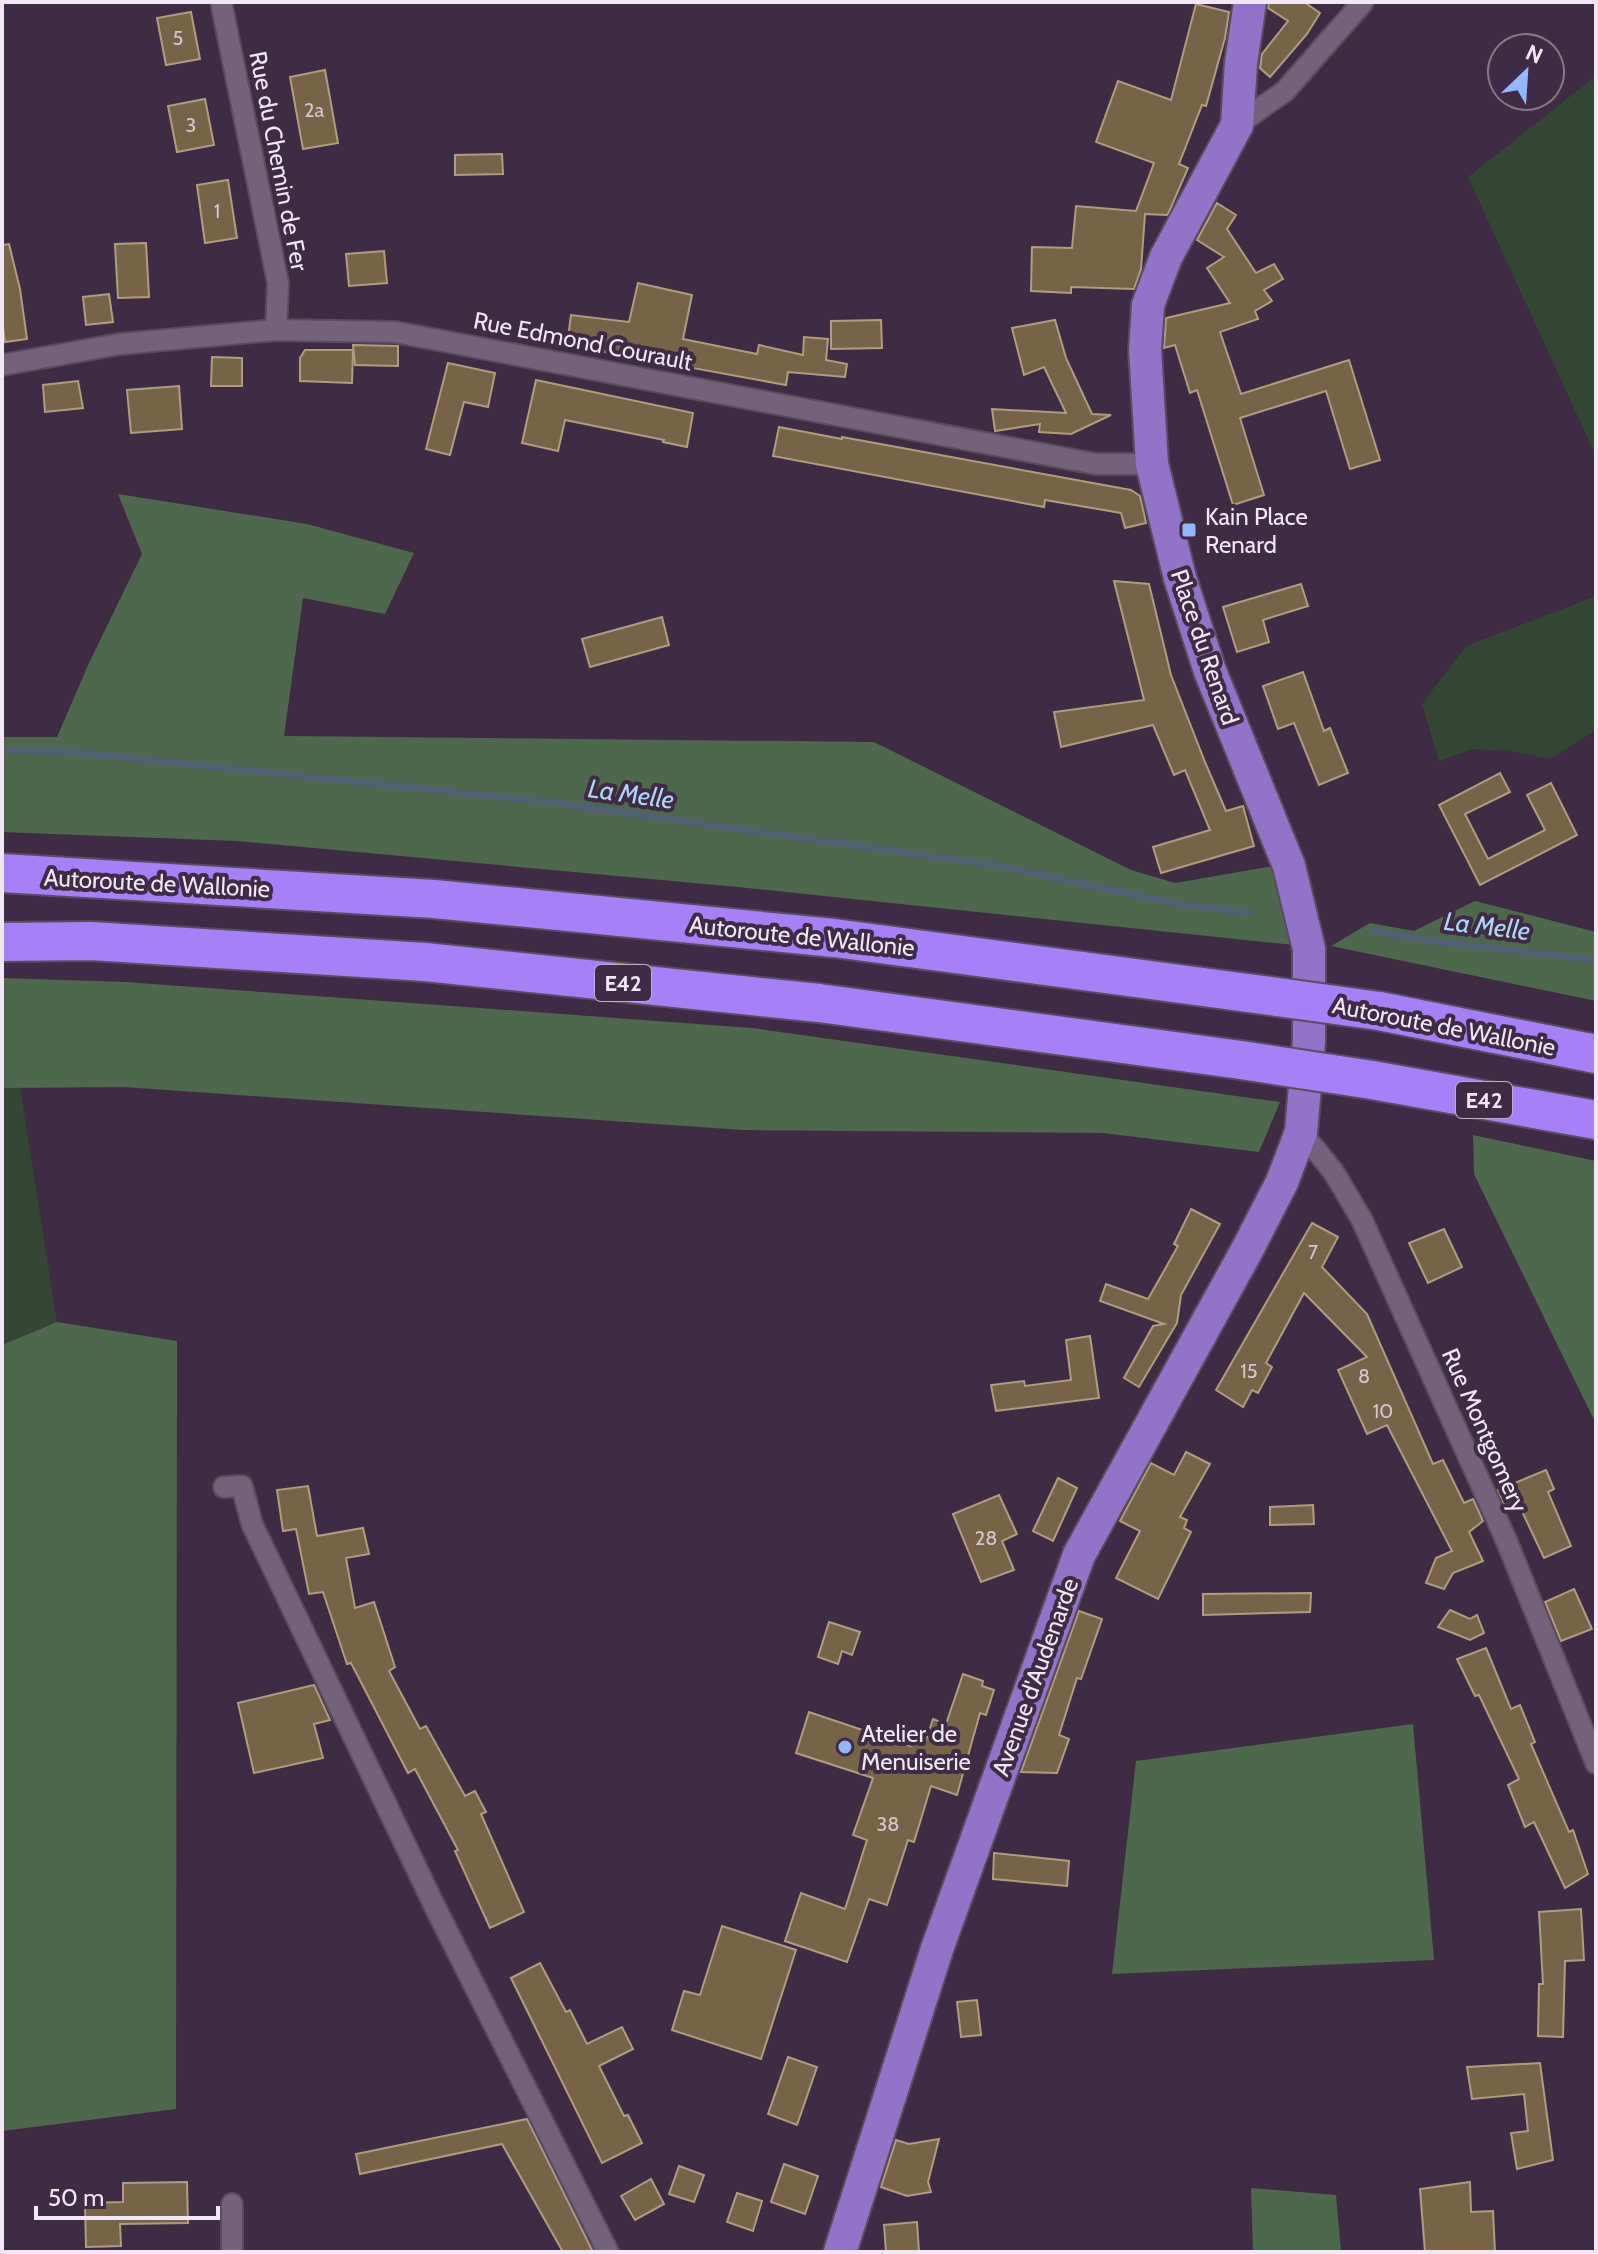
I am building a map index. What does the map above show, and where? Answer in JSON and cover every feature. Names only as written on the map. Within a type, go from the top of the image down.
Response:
[{"type":"highway","name":"Autoroute de Wallonie","points":[[2,873],[465,902],[834,938],[1379,1011],[1596,1054]]},
{"type":"highway","name":"E42","points":[[2,942],[91,941],[425,962],[819,1003],[1241,1060],[1596,1120]]},
{"type":"main road","points":[[1237,125],[1241,63],[1250,2]]},
{"type":"main road","name":"Place du Renard","points":[[1237,125],[1166,257],[1148,305],[1145,350],[1152,464],[1180,578],[1205,658],[1289,866],[1309,949],[1309,1041],[1301,1132]]},
{"type":"main road","name":"Avenue d'Audenarde","points":[[840,2252],[937,1949],[1079,1555],[1247,1250],[1282,1182],[1301,1132]]},
{"type":"street","name":"Rue du Chemin de Fer","points":[[221,2],[278,283],[276,330]]},
{"type":"street","points":[[1237,125],[1285,91],[1363,2]]},
{"type":"street","name":"Rue Edmond Courault","points":[[2,365],[120,344],[276,330],[395,332],[1096,464],[1152,464]]},
{"type":"street","name":"Rue Montgomery","points":[[1301,1132],[1333,1171],[1362,1220],[1507,1542],[1596,1763]]},
{"type":"street","points":[[224,1487],[242,1486],[252,1524],[435,1907],[608,2252]]},
{"type":"street","points":[[232,2204],[232,2252]]},
{"type":"green space","points":[[1596,76],[1596,456],[1468,177],[1550,112],[1566,112],[1566,100]]},
{"type":"green space","points":[[118,494],[307,524],[414,553],[385,614],[303,598],[284,736],[874,742],[1131,870],[1175,883],[1279,865],[1294,945],[738,887],[237,841],[2,832],[2,737],[57,737],[142,554]]},
{"type":"green space","points":[[1596,596],[1596,730],[1550,759],[1512,751],[1473,749],[1439,761],[1422,704],[1466,646]]},
{"type":"green space","points":[[1475,901],[1596,932],[1596,1001],[1331,946],[1370,923],[1414,931]]},
{"type":"green space","points":[[2,978],[125,982],[752,1028],[1280,1102],[1259,1152],[1103,1133],[743,1130],[124,1087],[2,1088]]},
{"type":"green space","points":[[2,1087],[20,1087],[57,1322],[2,1345]]},
{"type":"green space","points":[[1473,1135],[1596,1161],[1596,1424],[1474,1174]]},
{"type":"green space","points":[[57,1322],[177,1341],[176,2109],[2,2131],[2,1345]]},
{"type":"green space","points":[[1413,1724],[1434,1960],[1112,1974],[1136,1761]]},
{"type":"green space","points":[[1251,2188],[1336,2195],[1341,2252],[1253,2252]]},
{"type":"building","points":[[1269,2],[1304,2],[1320,13],[1307,34],[1270,77],[1260,68],[1262,54],[1288,21],[1268,8]]},
{"type":"building","points":[[1196,4],[1229,12],[1225,38],[1206,106],[1202,105],[1179,164],[1188,168],[1169,212],[1167,215],[1145,214],[1141,269],[1134,289],[1071,287],[1071,293],[1031,291],[1032,247],[1072,248],[1076,206],[1136,211],[1154,163],[1096,142],[1118,81],[1171,100]]},
{"type":"building","points":[[191,12],[200,59],[166,65],[157,18]]},
{"type":"building","points":[[325,70],[338,143],[303,149],[290,77]]},
{"type":"building","points":[[205,99],[214,145],[177,152],[168,106]]},
{"type":"building","points":[[502,154],[503,174],[455,175],[455,155]]},
{"type":"building","points":[[228,180],[237,238],[205,243],[197,185]]},
{"type":"building","points":[[1217,203],[1236,215],[1227,229],[1256,273],[1274,264],[1283,279],[1264,290],[1272,301],[1255,311],[1258,319],[1220,332],[1241,394],[1349,360],[1380,460],[1350,469],[1326,391],[1240,418],[1264,495],[1233,505],[1197,390],[1190,393],[1175,345],[1164,348],[1166,318],[1230,303],[1207,268],[1224,257],[1197,240]]},
{"type":"building","points":[[146,243],[149,297],[118,298],[115,244]]},
{"type":"building","points":[[9,244],[20,289],[27,339],[5,342],[2,245]]},
{"type":"building","points":[[384,251],[387,283],[349,286],[346,254]]},
{"type":"building","points":[[638,283],[692,295],[683,339],[757,354],[759,345],[803,355],[804,337],[828,339],[826,360],[847,364],[845,377],[788,372],[786,385],[567,345],[571,315],[629,322]]},
{"type":"building","points":[[109,294],[113,322],[86,325],[83,297]]},
{"type":"building","points":[[881,320],[882,348],[831,349],[831,321]]},
{"type":"building","points":[[1055,320],[1066,358],[1092,414],[1111,415],[1071,434],[1039,432],[1040,424],[995,431],[992,409],[1066,413],[1044,367],[1024,375],[1012,328]]},
{"type":"building","points":[[353,345],[398,346],[398,366],[355,365]]},
{"type":"building","points":[[305,350],[353,350],[352,383],[300,381],[300,358]]},
{"type":"building","points":[[212,357],[242,358],[242,386],[211,386]]},
{"type":"building","points":[[448,363],[495,373],[488,407],[464,402],[450,455],[426,449]]},
{"type":"building","points":[[536,380],[693,413],[687,447],[565,420],[558,451],[522,443]]},
{"type":"building","points":[[78,381],[83,408],[45,412],[43,385]]},
{"type":"building","points":[[179,386],[182,429],[131,433],[127,390]]},
{"type":"building","points":[[779,427],[1131,490],[1140,496],[1146,523],[1125,528],[1121,513],[1045,500],[1044,507],[773,456]]},
{"type":"building","points":[[1114,581],[1149,584],[1171,675],[1205,762],[1226,811],[1243,806],[1254,846],[1161,873],[1153,847],[1210,830],[1185,770],[1174,775],[1153,725],[1061,747],[1054,712],[1144,700]]},
{"type":"building","points":[[1301,584],[1308,606],[1263,620],[1269,642],[1237,652],[1223,607]]},
{"type":"building","points":[[662,617],[669,645],[590,667],[582,639]]},
{"type":"building","points":[[1303,672],[1324,731],[1330,728],[1348,773],[1319,785],[1294,723],[1278,729],[1263,686]]},
{"type":"building","points":[[1500,773],[1510,792],[1465,814],[1488,859],[1545,830],[1527,795],[1551,783],[1577,835],[1480,885],[1439,805]]},
{"type":"building","points":[[1191,1209],[1220,1224],[1181,1295],[1177,1323],[1139,1387],[1124,1378],[1153,1326],[1164,1324],[1100,1301],[1106,1284],[1148,1299],[1178,1246],[1174,1244]]},
{"type":"building","points":[[1312,1223],[1338,1237],[1322,1267],[1367,1314],[1433,1464],[1443,1460],[1464,1503],[1473,1499],[1483,1521],[1469,1532],[1483,1561],[1453,1573],[1444,1589],[1426,1583],[1436,1558],[1452,1551],[1387,1425],[1367,1434],[1338,1370],[1367,1357],[1304,1293],[1266,1363],[1272,1367],[1258,1393],[1252,1390],[1243,1407],[1216,1390]]},
{"type":"building","points":[[1444,1229],[1462,1267],[1428,1283],[1409,1243]]},
{"type":"building","points":[[1090,1336],[1099,1398],[996,1411],[991,1385],[1024,1381],[1025,1386],[1071,1380],[1066,1340]]},
{"type":"building","points":[[1186,1452],[1210,1464],[1180,1517],[1187,1520],[1184,1528],[1191,1532],[1158,1599],[1116,1578],[1140,1531],[1120,1521],[1151,1463],[1174,1475]]},
{"type":"building","points":[[1546,1470],[1554,1489],[1548,1492],[1571,1546],[1544,1558],[1519,1505],[1507,1511],[1498,1490]]},
{"type":"building","points":[[1058,1478],[1077,1488],[1053,1541],[1033,1531]]},
{"type":"building","points":[[308,1486],[317,1536],[363,1528],[369,1554],[346,1558],[355,1608],[374,1602],[395,1667],[389,1671],[420,1729],[426,1726],[465,1796],[475,1791],[486,1812],[481,1814],[524,1912],[490,1928],[455,1851],[458,1850],[415,1769],[408,1773],[351,1663],[347,1664],[323,1592],[309,1594],[296,1529],[283,1531],[277,1490]]},
{"type":"building","points":[[999,1495],[1017,1534],[1002,1541],[1014,1570],[981,1582],[953,1514]]},
{"type":"building","points":[[1313,1505],[1314,1524],[1270,1525],[1270,1507]]},
{"type":"building","points":[[1574,1589],[1592,1629],[1561,1641],[1545,1602]]},
{"type":"building","points":[[1311,1593],[1310,1612],[1203,1615],[1203,1594]]},
{"type":"building","points":[[1450,1610],[1470,1619],[1477,1615],[1484,1633],[1470,1640],[1438,1627]]},
{"type":"building","points":[[1079,1611],[1102,1619],[1081,1679],[1077,1678],[1059,1735],[1069,1739],[1057,1773],[1021,1772]]},
{"type":"building","points":[[829,1622],[860,1632],[852,1655],[842,1651],[838,1664],[818,1657]]},
{"type":"building","points":[[1486,1648],[1511,1709],[1520,1705],[1535,1742],[1531,1744],[1569,1832],[1573,1830],[1588,1874],[1565,1888],[1534,1822],[1525,1827],[1508,1785],[1519,1779],[1479,1695],[1475,1696],[1457,1659]]},
{"type":"building","points":[[963,1674],[983,1681],[982,1686],[994,1690],[986,1715],[980,1713],[957,1795],[931,1786],[914,1842],[908,1840],[887,1905],[869,1899],[847,1962],[785,1941],[801,1893],[845,1909],[867,1840],[853,1835],[873,1778],[796,1753],[809,1712],[910,1746],[925,1743],[933,1719],[946,1724]]},
{"type":"building","points":[[314,1685],[330,1720],[314,1724],[323,1758],[254,1773],[238,1703]]},
{"type":"building","points":[[994,1853],[1069,1861],[1067,1886],[993,1879]]},
{"type":"building","points":[[1581,1909],[1584,1960],[1565,1961],[1563,2037],[1538,2036],[1539,1984],[1543,1984],[1539,1912]]},
{"type":"building","points":[[722,1926],[796,1950],[761,2059],[672,2030],[684,1991],[700,1995]]},
{"type":"building","points":[[540,1963],[587,2044],[622,2027],[633,2049],[599,2066],[624,2116],[628,2115],[642,2143],[602,2163],[511,1978]]},
{"type":"building","points":[[977,2000],[981,2035],[961,2037],[957,2002]]},
{"type":"building","points":[[788,2057],[817,2067],[797,2125],[768,2114]]},
{"type":"building","points":[[1540,2063],[1553,2160],[1517,2169],[1511,2133],[1528,2131],[1524,2094],[1472,2099],[1467,2067]]},
{"type":"building","points":[[527,2119],[593,2252],[563,2252],[502,2144],[360,2174],[356,2154]]},
{"type":"building","points":[[939,2139],[928,2182],[931,2192],[907,2196],[881,2187],[896,2140],[909,2144]]},
{"type":"building","points":[[784,2164],[818,2176],[805,2214],[771,2202]]},
{"type":"building","points":[[679,2166],[704,2175],[694,2202],[669,2194]]},
{"type":"building","points":[[651,2179],[664,2204],[635,2220],[621,2196]]},
{"type":"building","points":[[187,2182],[188,2223],[120,2224],[121,2246],[86,2247],[85,2203],[123,2202],[123,2183]]},
{"type":"building","points":[[1470,2182],[1471,2212],[1493,2211],[1495,2252],[1425,2252],[1420,2189]]},
{"type":"building","points":[[737,2193],[762,2201],[753,2231],[727,2222]]},
{"type":"building","points":[[917,2222],[919,2252],[886,2252],[884,2225]]},
{"type":"waterway","name":"La Melle","points":[[2,750],[73,752],[541,801],[994,865],[1174,903],[1250,913]]},
{"type":"waterway","name":"La Melle","points":[[1374,931],[1438,942],[1596,960]]},
{"type":"place","name":"Kain Place Renard","points":[[1189,530]]},
{"type":"place","name":"Atelier de Menuiserie","points":[[845,1747]]}]
